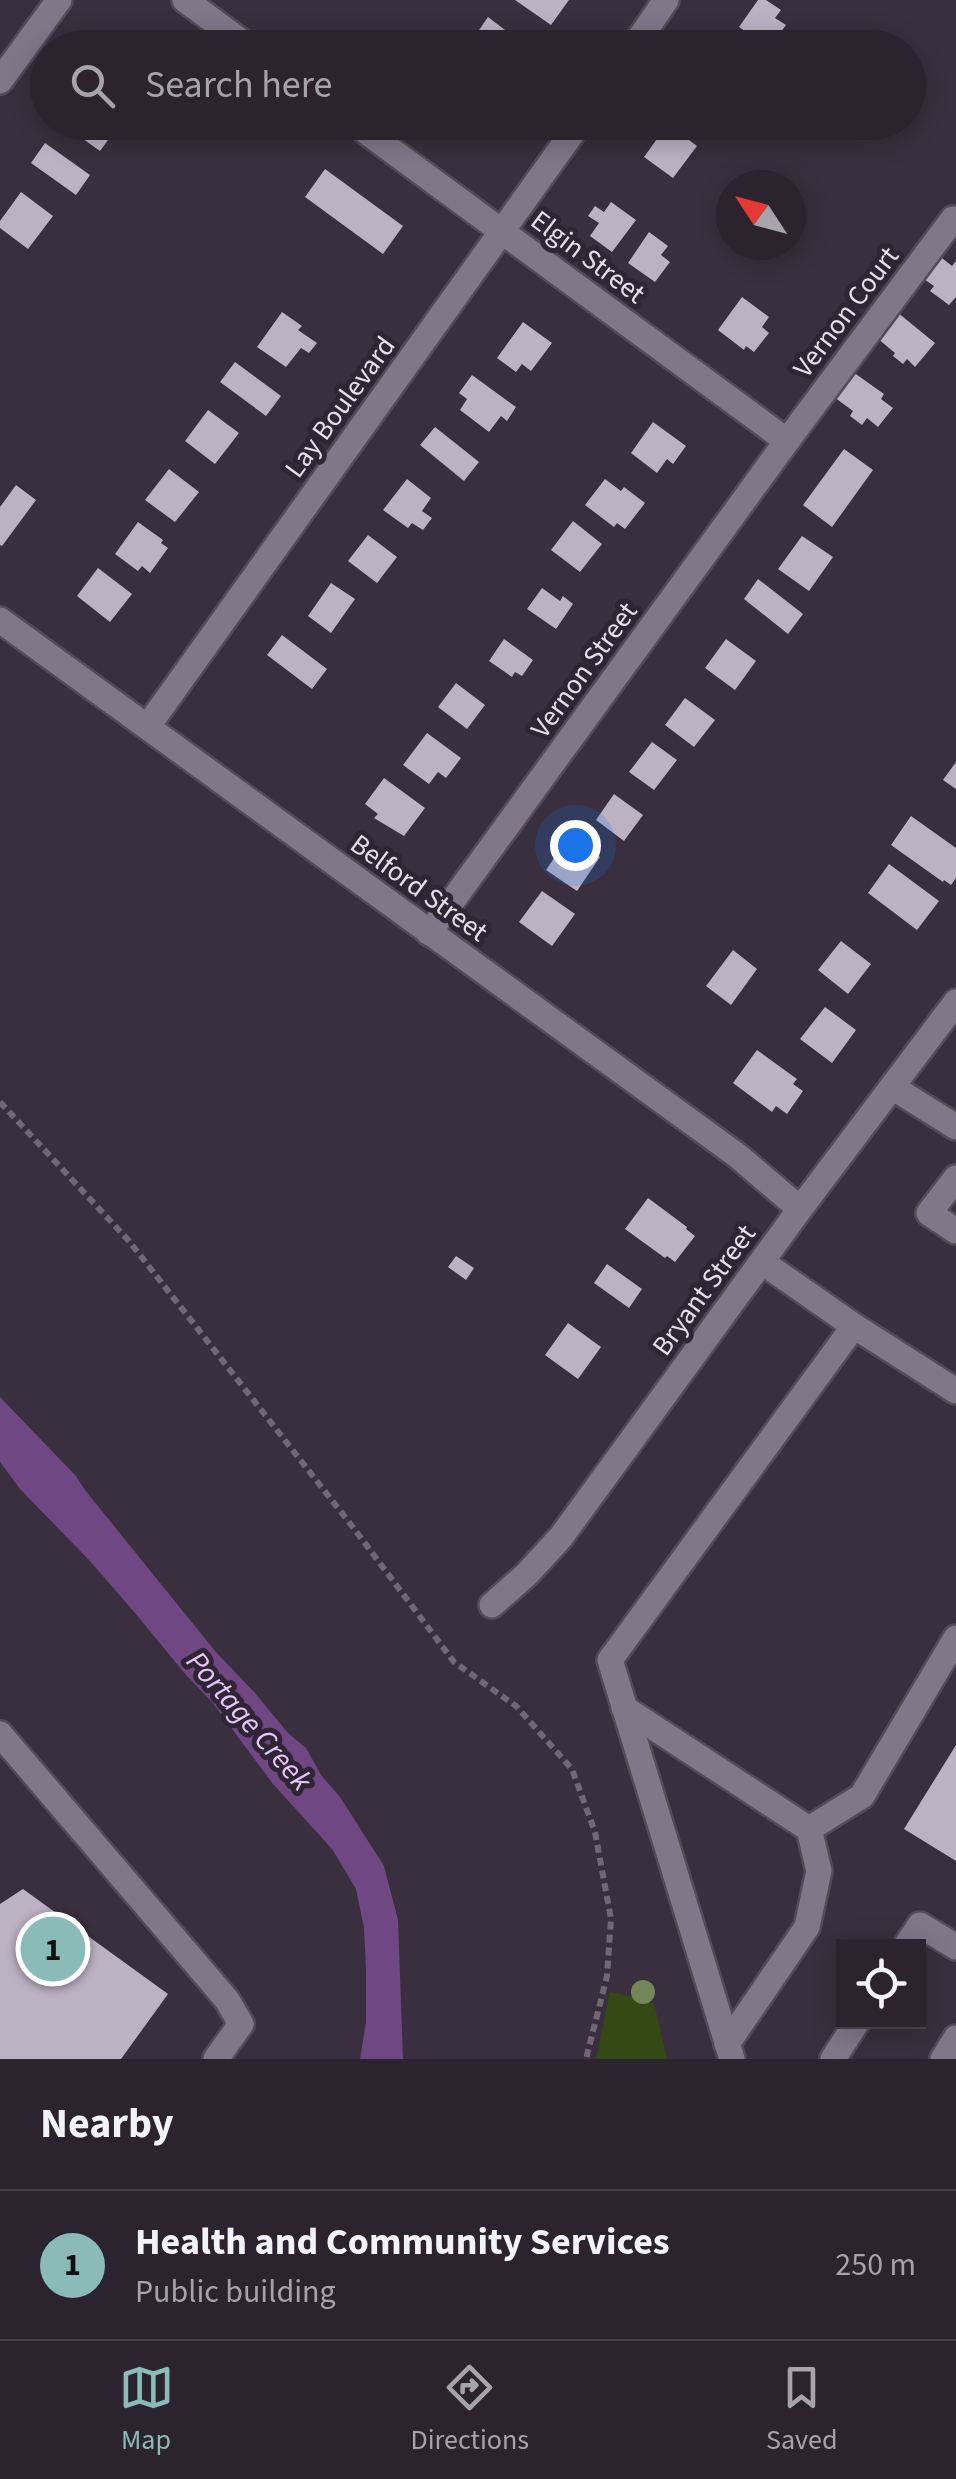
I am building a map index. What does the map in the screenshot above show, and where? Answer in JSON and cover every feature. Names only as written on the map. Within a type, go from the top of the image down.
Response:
[{"type":"street","points":[[37,30],[59,0]]},
{"type":"street","points":[[185,0],[226,30]]},
{"type":"street","points":[[645,30],[666,0]]},
{"type":"street","points":[[0,80],[30,39]]},
{"type":"street","name":"Elgin Street","points":[[379,140],[787,442]]},
{"type":"street","name":"Lay Boulevard","points":[[148,726],[568,140]]},
{"type":"street","name":"Vernon Court","points":[[787,442],[952,219]]},
{"type":"street","name":"Vernon Street","points":[[429,933],[787,442]]},
{"type":"street","name":"Belford Street","points":[[0,620],[738,1156],[800,1209]]},
{"type":"street","name":"Bryant Street","points":[[492,1605],[561,1538],[956,1002]]},
{"type":"street","points":[[892,1087],[956,1127]]},
{"type":"street","points":[[956,1178],[929,1213],[956,1231]]},
{"type":"street","points":[[762,1262],[956,1391]]},
{"type":"street","points":[[730,2051],[610,1660],[854,1326]]},
{"type":"street","points":[[809,1829],[862,1796],[956,1638]]},
{"type":"street","points":[[624,1708],[809,1829],[818,1871],[807,1927],[730,2051]]},
{"type":"street","points":[[0,1734],[227,2000],[241,2024],[216,2059]]},
{"type":"street","points":[[911,1939],[920,1925],[956,1947]]},
{"type":"street","points":[[833,2059],[853,2029]]},
{"type":"street","points":[[943,2059],[956,2038]]},
{"type":"path","points":[[0,1102],[129,1241],[454,1662],[516,1706],[572,1769],[595,1832],[611,1919],[607,1976],[586,2059]]},
{"type":"green space","points":[[610,1992],[648,2000],[655,2007],[667,2059],[596,2059]]},
{"type":"water","name":"Portage Creek","points":[[0,1397],[76,1476],[215,1651],[306,1748],[384,1866],[398,1920],[403,2059],[360,2059],[366,2022],[364,1928],[356,1889],[332,1849],[273,1784],[212,1702],[0,1462]]},
{"type":"building","points":[[515,0],[569,0],[551,25]]},
{"type":"building","points":[[758,0],[766,0],[781,10],[775,18],[786,25],[782,30],[739,27]]},
{"type":"building","points":[[488,17],[505,30],[479,30]]},
{"type":"building","points":[[84,140],[108,140],[100,151]]},
{"type":"building","points":[[656,140],[689,140],[697,146],[673,178],[644,157]]},
{"type":"building","points":[[45,143],[90,175],[76,195],[31,163]]},
{"type":"building","points":[[325,169],[403,226],[383,254],[305,197]]},
{"type":"building","points":[[21,192],[53,216],[28,249],[0,228],[0,221]]},
{"type":"building","points":[[611,202],[636,220],[612,252],[590,236],[599,223],[588,216],[595,206],[604,212]]},
{"type":"building","points":[[649,232],[668,246],[661,255],[670,262],[655,282],[628,263]]},
{"type":"building","points":[[938,255],[952,266],[956,261],[956,297],[949,305],[930,291],[934,286],[921,277]]},
{"type":"building","points":[[742,297],[769,317],[762,327],[769,333],[754,352],[746,346],[744,350],[718,330]]},
{"type":"building","points":[[282,312],[317,343],[309,353],[301,348],[286,367],[257,347]]},
{"type":"building","points":[[897,312],[935,343],[915,367],[907,359],[903,364],[877,338]]},
{"type":"building","points":[[523,322],[552,343],[531,371],[522,364],[516,372],[497,358]]},
{"type":"building","points":[[235,362],[281,396],[266,416],[220,382]]},
{"type":"building","points":[[853,372],[884,394],[881,399],[893,408],[878,427],[867,418],[862,425],[850,416],[853,411],[834,397]]},
{"type":"building","points":[[472,375],[516,407],[507,421],[501,416],[489,432],[460,410],[467,399],[459,393]]},
{"type":"building","points":[[208,410],[239,433],[215,464],[185,441]]},
{"type":"building","points":[[653,422],[686,446],[673,464],[667,459],[657,473],[631,453]]},
{"type":"building","points":[[435,427],[479,462],[464,481],[420,445]]},
{"type":"building","points":[[844,449],[873,470],[832,527],[803,505]]},
{"type":"building","points":[[169,469],[199,492],[175,522],[145,500]]},
{"type":"building","points":[[407,479],[431,498],[422,511],[432,518],[423,530],[412,523],[408,528],[383,510]]},
{"type":"building","points":[[605,479],[645,503],[625,529],[617,523],[614,527],[585,505]]},
{"type":"building","points":[[16,485],[36,500],[2,546],[0,507]]},
{"type":"building","points":[[573,521],[602,544],[580,572],[551,550]]},
{"type":"building","points":[[138,522],[168,548],[150,573],[142,566],[138,571],[115,554]]},
{"type":"building","points":[[368,535],[397,557],[377,583],[348,561]]},
{"type":"building","points":[[802,536],[833,557],[809,591],[778,569]]},
{"type":"building","points":[[98,568],[132,594],[110,622],[77,596]]},
{"type":"building","points":[[758,579],[803,614],[788,634],[744,599]]},
{"type":"building","points":[[331,583],[355,599],[331,633],[308,616]]},
{"type":"building","points":[[542,588],[560,601],[563,596],[573,604],[556,629],[527,609]]},
{"type":"building","points":[[282,635],[327,669],[312,689],[267,655]]},
{"type":"building","points":[[504,639],[533,660],[522,676],[515,672],[512,677],[489,661]]},
{"type":"building","points":[[726,639],[756,661],[735,690],[705,668]]},
{"type":"building","points":[[456,683],[485,705],[467,729],[438,707]]},
{"type":"building","points":[[685,698],[715,720],[694,747],[665,725]]},
{"type":"building","points":[[427,733],[461,758],[446,778],[438,772],[429,784],[403,765]]},
{"type":"building","points":[[652,742],[677,760],[654,790],[629,772]]},
{"type":"building","points":[[956,762],[956,789],[943,780]]},
{"type":"building","points":[[384,778],[425,808],[404,836],[374,818],[378,814],[365,804]]},
{"type":"building","points":[[614,794],[643,815],[624,841],[596,820]]},
{"type":"building","points":[[911,816],[956,848],[956,878],[951,885],[891,845]]},
{"type":"building","points":[[569,836],[600,857],[577,891],[546,870]]},
{"type":"building","points":[[889,864],[939,901],[917,930],[868,893]]},
{"type":"building","points":[[542,891],[575,914],[552,946],[519,922]]},
{"type":"building","points":[[841,941],[871,964],[848,994],[818,970]]},
{"type":"building","points":[[733,950],[757,969],[731,1005],[706,986]]},
{"type":"building","points":[[825,1007],[856,1030],[832,1063],[800,1039]]},
{"type":"building","points":[[757,1050],[797,1079],[793,1084],[803,1091],[787,1114],[776,1106],[772,1112],[733,1083]]},
{"type":"building","points":[[648,1198],[695,1236],[675,1262],[625,1229]]},
{"type":"building","points":[[456,1256],[474,1268],[466,1280],[448,1267]]},
{"type":"building","points":[[607,1264],[642,1289],[629,1308],[594,1283]]},
{"type":"building","points":[[568,1323],[601,1347],[578,1379],[545,1355]]},
{"type":"building","points":[[956,1745],[956,1861],[904,1829]]},
{"type":"building","points":[[23,1889],[168,1994],[121,2059],[0,2059],[0,1904]]},
{"type":"place","name":"Health and Community Services","points":[[53,1949]]}]
